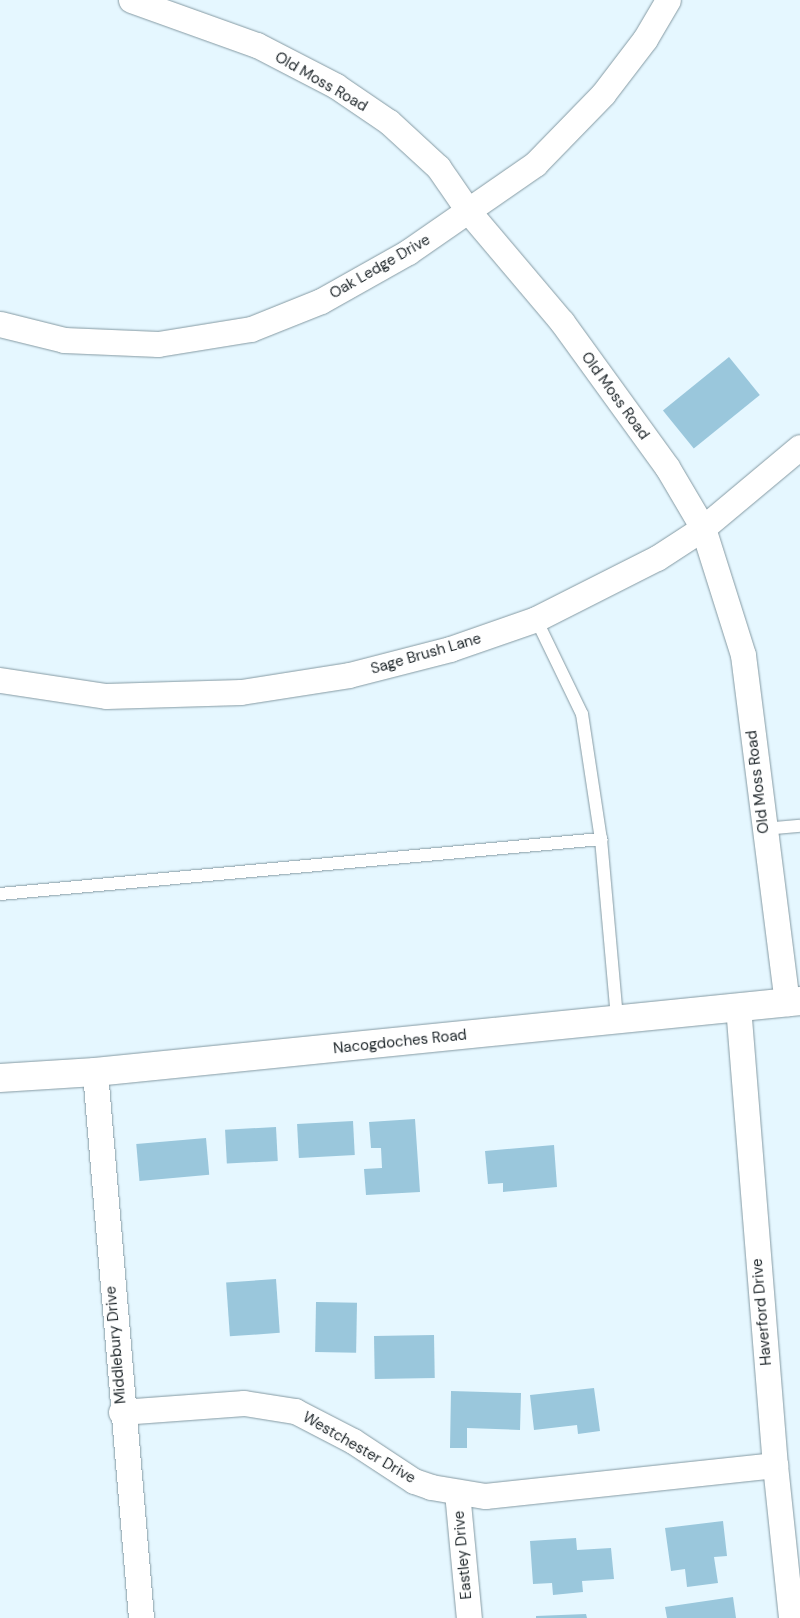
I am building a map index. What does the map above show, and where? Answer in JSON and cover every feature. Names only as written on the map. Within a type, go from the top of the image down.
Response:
[{"type":"main road","name":"Nacogdoches Road","points":[[0,1078],[95,1072],[738,1006],[794,1002]]},
{"type":"street","name":"Old Moss Road","points":[[131,0],[257,45],[336,86],[389,122],[438,167],[469,212],[562,322],[667,467],[704,528],[743,655],[764,829],[794,1002]]},
{"type":"street","name":"Oak Ledge Drive","points":[[0,324],[64,340],[111,345],[205,339],[251,329],[321,301],[408,252],[469,212],[535,164],[603,94],[645,39],[668,0]]},
{"type":"street","name":"Sage Brush Lane","points":[[0,680],[106,696],[241,692],[349,676],[450,649],[536,619],[640,566],[704,528],[800,447]]},
{"type":"street","name":"Haverford Drive","points":[[738,1006],[775,1465],[792,1618]]},
{"type":"street","name":"Middlebury Drive","points":[[95,1072],[121,1412],[141,1618]]},
{"type":"street","name":"Westchester Drive","points":[[121,1412],[244,1403],[295,1411],[353,1441],[414,1481],[457,1492],[485,1496],[775,1465]]},
{"type":"street","name":"Eastley Drive","points":[[457,1492],[469,1618]]},
{"type":"lane","points":[[536,619],[582,714],[601,839],[617,1019]]},
{"type":"lane","points":[[764,829],[800,826]]},
{"type":"lane","points":[[0,894],[601,839]]},
{"type":"building","points":[[729,357],[760,395],[694,449],[663,410]]},
{"type":"building","points":[[415,1119],[420,1192],[366,1195],[364,1169],[382,1168],[381,1148],[371,1148],[369,1122]]},
{"type":"building","points":[[353,1121],[355,1155],[299,1158],[297,1124]]},
{"type":"building","points":[[276,1127],[278,1161],[227,1164],[225,1130]]},
{"type":"building","points":[[206,1138],[209,1175],[139,1181],[136,1144]]},
{"type":"building","points":[[554,1145],[557,1187],[503,1192],[503,1183],[488,1184],[485,1151]]},
{"type":"building","points":[[276,1279],[280,1333],[230,1336],[226,1282]]},
{"type":"building","points":[[316,1302],[357,1303],[356,1353],[315,1352]]},
{"type":"building","points":[[434,1335],[435,1378],[375,1379],[374,1336]]},
{"type":"building","points":[[594,1388],[600,1431],[578,1434],[577,1425],[534,1430],[530,1395]]},
{"type":"building","points":[[451,1391],[521,1393],[520,1430],[467,1428],[467,1448],[450,1448]]},
{"type":"building","points":[[723,1521],[727,1556],[714,1557],[718,1583],[687,1587],[685,1569],[671,1571],[665,1528]]},
{"type":"building","points":[[576,1538],[577,1550],[611,1548],[614,1579],[582,1581],[583,1592],[553,1595],[552,1583],[533,1584],[530,1541]]},
{"type":"building","points":[[733,1597],[736,1618],[667,1618],[665,1607]]},
{"type":"building","points":[[586,1614],[587,1618],[536,1618],[536,1616]]}]
